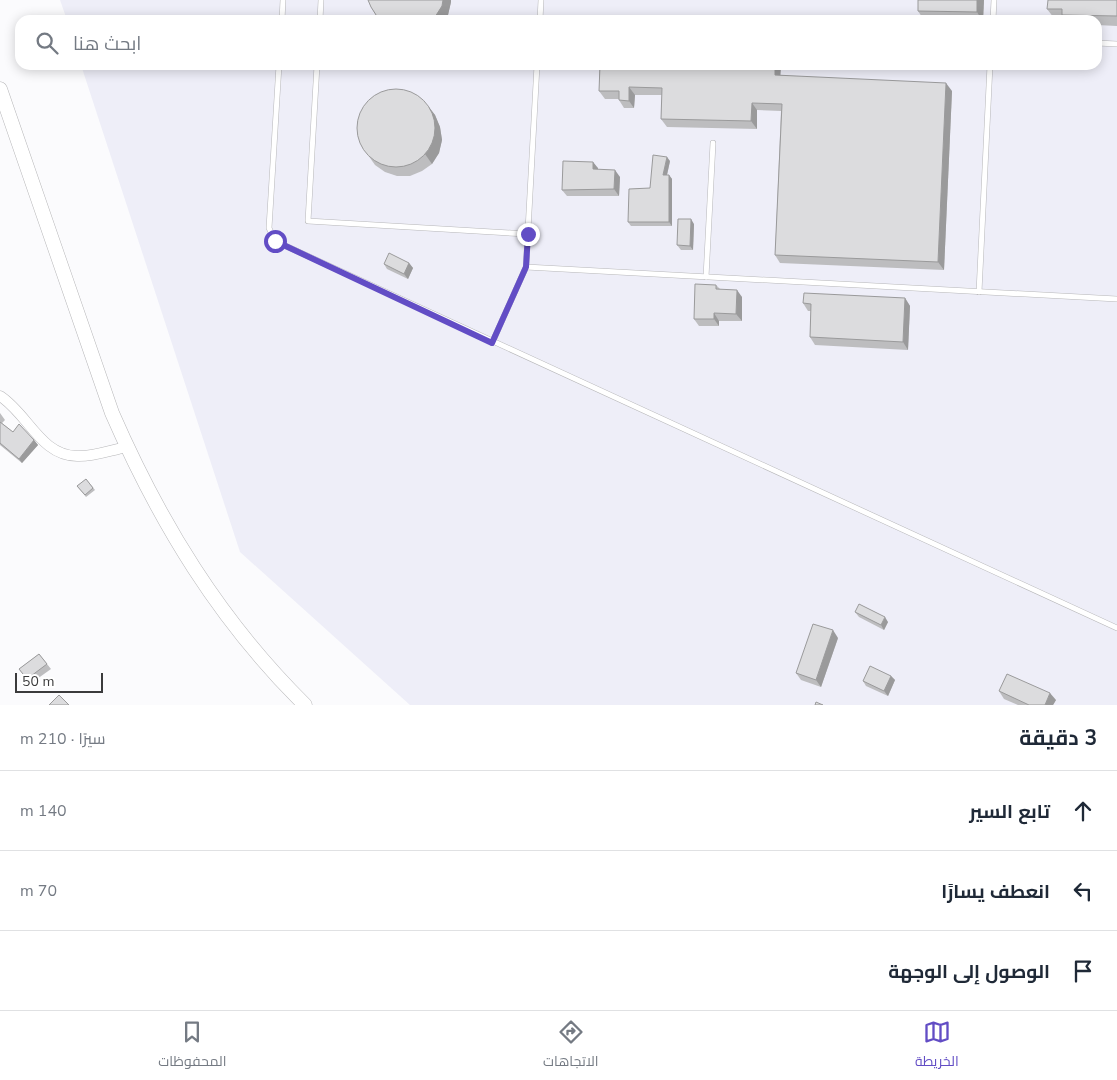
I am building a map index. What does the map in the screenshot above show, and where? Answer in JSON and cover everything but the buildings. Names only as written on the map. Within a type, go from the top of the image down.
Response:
[{"type":"main road","points":[[0,89],[106,398],[127,447],[174,539],[233,625],[268,668],[305,705]]},
{"type":"street","points":[[0,396],[24,417],[53,451],[79,456],[127,447]]},
{"type":"lane","points":[[282,15],[283,0]]},
{"type":"lane","points":[[320,15],[321,0]]},
{"type":"lane","points":[[540,15],[541,0]]},
{"type":"lane","points":[[992,15],[994,0]]},
{"type":"lane","points":[[1102,43],[1117,44]]},
{"type":"lane","points":[[279,70],[270,228],[275,241],[492,343],[1117,628]]},
{"type":"lane","points":[[317,70],[308,221],[528,234]]},
{"type":"lane","points":[[492,343],[526,267],[537,70]]},
{"type":"lane","points":[[979,292],[990,70]]},
{"type":"lane","points":[[706,277],[713,143]]},
{"type":"lane","points":[[526,267],[1117,300]]},
{"type":"shaded area","points":[[60,0],[1117,0],[1117,705],[410,705],[240,552],[83,70],[1102,70],[1102,15],[65,15]]},
{"type":"route","points":[[275,241],[492,343],[526,267],[528,234]]}]
